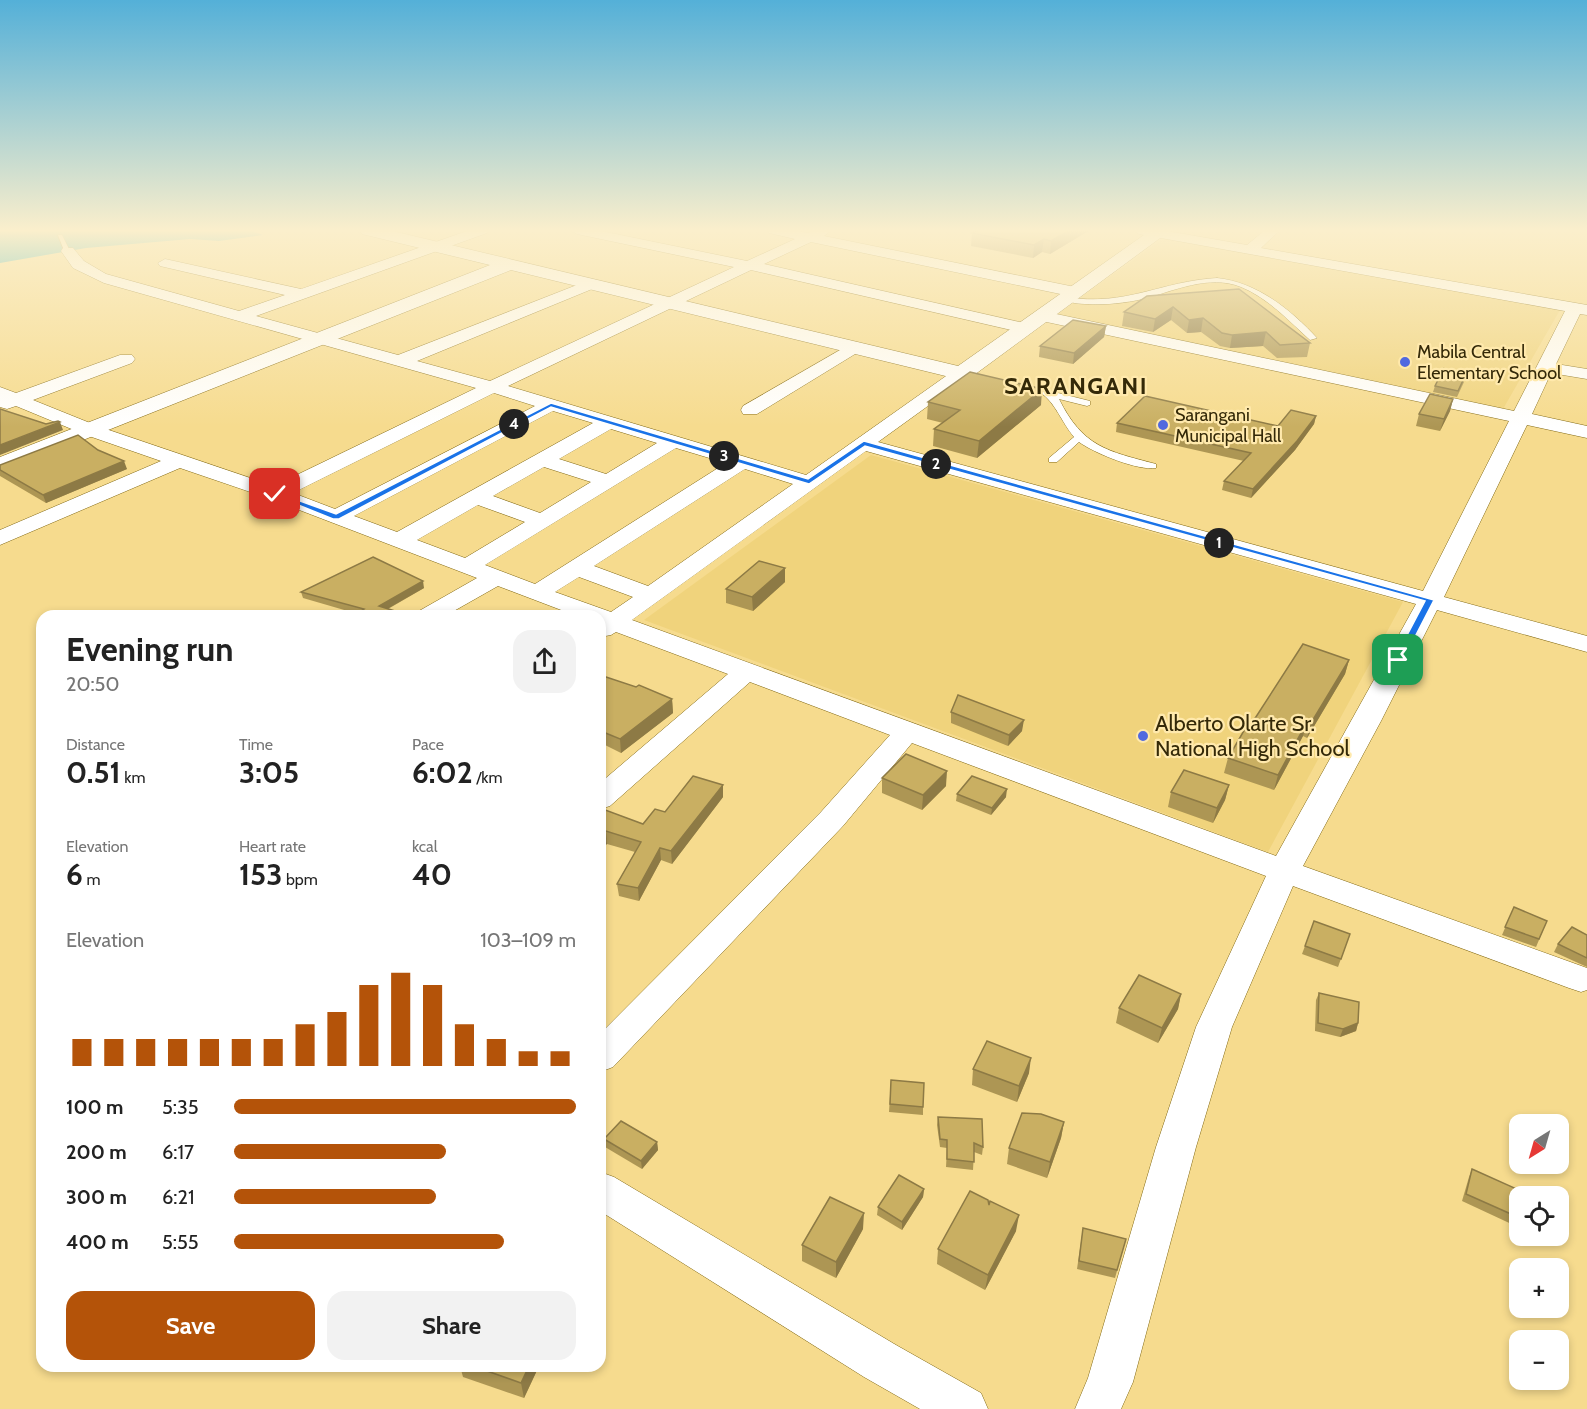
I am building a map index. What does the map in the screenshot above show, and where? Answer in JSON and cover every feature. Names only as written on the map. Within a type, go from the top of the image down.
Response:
[{"type":"street","points":[[169,296],[492,387],[809,482]]},
{"type":"street","points":[[241,316],[297,296]]},
{"type":"street","points":[[0,466],[429,296]]},
{"type":"street","points":[[400,361],[563,296]]},
{"type":"street","points":[[642,296],[968,374]]},
{"type":"street","points":[[275,494],[682,296]]},
{"type":"street","points":[[882,296],[1024,328]]},
{"type":"street","points":[[606,620],[651,596],[809,482],[968,374],[1024,328],[1070,296]]},
{"type":"street","points":[[1098,1409],[1110,1382],[1176,1147],[1214,1027],[1284,872],[1430,600],[1548,362],[1581,309],[1507,296]]},
{"type":"street","points":[[1042,316],[1587,432]]},
{"type":"street","points":[[750,410],[854,347]]},
{"type":"street","points":[[5,399],[126,359]]},
{"type":"street","points":[[1548,362],[1587,363]]},
{"type":"street","points":[[1548,362],[1587,374]]},
{"type":"street","points":[[5,399],[275,494],[537,593],[576,610]]},
{"type":"street","points":[[336,517],[551,405]]},
{"type":"street","points":[[399,541],[609,422]]},
{"type":"street","points":[[466,567],[674,441]]},
{"type":"street","points":[[864,444],[1587,644]]},
{"type":"street","points":[[0,538],[179,460]]},
{"type":"street","points":[[542,460],[608,481]]},
{"type":"street","points":[[537,593],[742,462]]},
{"type":"street","points":[[476,497],[542,521]]},
{"type":"street","points":[[577,568],[651,596]]},
{"type":"street","points":[[439,610],[495,578]]},
{"type":"street","points":[[606,623],[746,672],[1284,872],[1581,979]]},
{"type":"street","points":[[606,794],[746,672]]},
{"type":"street","points":[[606,1050],[832,819],[908,732]]},
{"type":"street","points":[[606,1194],[880,1361],[965,1409]]},
{"type":"lane","points":[[1075,296],[1108,302],[1146,296]]},
{"type":"lane","points":[[1261,296],[1313,338]]},
{"type":"lane","points":[[1041,392],[1087,403]]},
{"type":"lane","points":[[1052,395],[1064,420],[1078,438],[1104,453],[1152,466]]},
{"type":"lane","points":[[1053,460],[1078,438]]},
{"type":"shaded area","name":"Mabila Central Elementary School","points":[[1083,296],[1482,296],[1560,310],[1503,409],[1056,315]]},
{"type":"shaded area","name":"Alberto Olarte Sr. National High School","points":[[871,455],[1403,602],[1268,852],[644,620]]},
{"type":"building","points":[[1147,296],[1248,296],[1310,343],[1280,345],[1266,332],[1232,335],[1222,333],[1203,318],[1189,320],[1173,307],[1155,319],[1124,312]]},
{"type":"building","points":[[1073,320],[1106,326],[1074,353],[1040,346]]},
{"type":"building","points":[[1444,368],[1444,372],[1465,376],[1458,391],[1435,386]]},
{"type":"building","points":[[970,372],[1042,389],[979,441],[934,429],[960,410],[928,402]]},
{"type":"building","points":[[1430,394],[1453,399],[1444,419],[1419,414]]},
{"type":"building","points":[[1145,396],[1278,426],[1291,410],[1316,416],[1297,441],[1253,489],[1224,481],[1251,453],[1117,423]]},
{"type":"building","points":[[0,409],[46,424],[60,422],[0,445]]},
{"type":"building","points":[[78,435],[98,450],[124,461],[43,495],[0,470],[0,465]]},
{"type":"building","points":[[373,557],[423,581],[379,606],[392,610],[363,610],[301,592]]},
{"type":"building","points":[[759,561],[785,568],[752,597],[726,589]]},
{"type":"building","points":[[1303,644],[1349,660],[1311,723],[1307,722],[1278,775],[1228,758],[1249,722],[1252,723]]},
{"type":"building","points":[[606,677],[636,687],[639,685],[672,699],[620,739],[606,733]]},
{"type":"building","points":[[958,695],[1024,720],[1009,735],[951,712]]},
{"type":"building","points":[[906,754],[947,771],[923,795],[882,778]]},
{"type":"building","points":[[1184,770],[1229,785],[1217,808],[1171,792]]},
{"type":"building","points":[[693,776],[723,785],[671,851],[660,848],[638,888],[617,884],[641,842],[606,831],[606,810],[643,824],[655,809],[665,812]]},
{"type":"building","points":[[972,776],[1007,789],[992,808],[957,794]]},
{"type":"building","points":[[1514,907],[1547,921],[1539,939],[1505,927]]},
{"type":"building","points":[[1314,921],[1350,934],[1341,959],[1305,946]]},
{"type":"building","points":[[1572,927],[1587,935],[1587,958],[1558,944]]},
{"type":"building","points":[[1139,975],[1181,994],[1162,1028],[1119,1008]]},
{"type":"building","points":[[1319,993],[1359,1002],[1358,1023],[1343,1029],[1318,1023]]},
{"type":"building","points":[[987,1041],[1031,1058],[1019,1086],[973,1069]]},
{"type":"building","points":[[891,1080],[924,1083],[923,1107],[890,1104]]},
{"type":"building","points":[[1022,1113],[1041,1114],[1064,1122],[1050,1162],[1009,1148]]},
{"type":"building","points":[[938,1117],[982,1119],[983,1147],[974,1143],[974,1162],[947,1159],[947,1140],[940,1139]]},
{"type":"building","points":[[621,1121],[657,1142],[641,1161],[606,1140],[606,1137]]},
{"type":"building","points":[[1472,1169],[1510,1186],[1509,1213],[1466,1194]]},
{"type":"building","points":[[899,1175],[924,1189],[902,1222],[878,1207]]},
{"type":"building","points":[[970,1191],[988,1200],[989,1205],[990,1201],[1019,1215],[988,1275],[938,1249]]},
{"type":"building","points":[[830,1197],[864,1213],[836,1262],[802,1245]]},
{"type":"building","points":[[1083,1228],[1126,1239],[1117,1270],[1079,1261]]},
{"type":"building","points":[[490,1372],[526,1372],[521,1383]]},
{"type":"place","name":"Mabila Central Elementary School","points":[[1405,362]]},
{"type":"place","name":"Sarangani Municipal Hall","points":[[1163,425]]},
{"type":"place","name":"Alberto Olarte Sr. National High School","points":[[1143,736]]},
{"type":"district","name":"SARANGANI","points":[[1076,385]]},
{"type":"route","points":[[275,494],[336,517],[551,405],[809,482],[864,444],[1430,600],[1398,660]]}]
